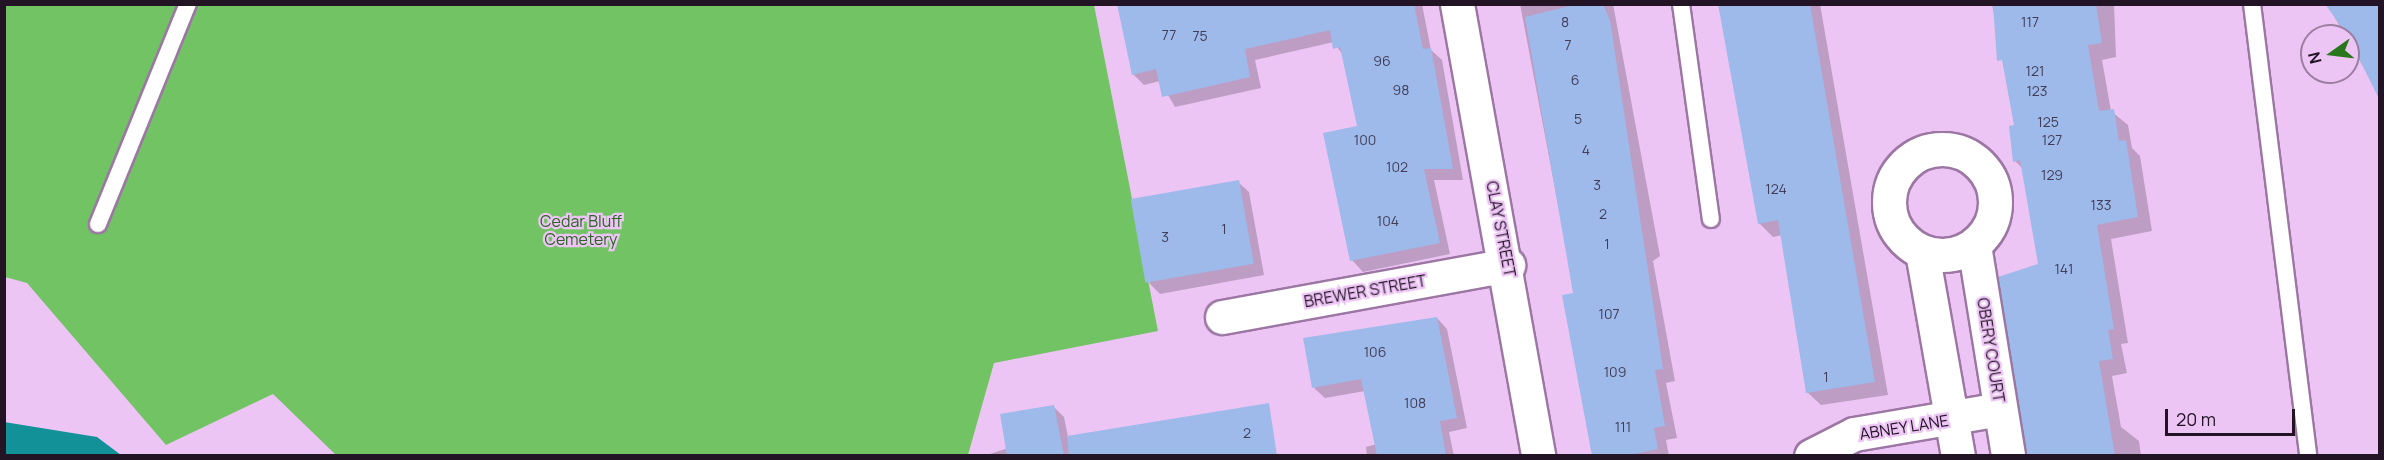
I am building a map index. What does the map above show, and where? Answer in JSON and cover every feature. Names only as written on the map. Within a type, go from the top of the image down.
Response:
[{"type":"street","name":"CLAY STREET","points":[[1457,4],[1508,265],[1538,456]]},
{"type":"street","points":[[1936,148],[1969,156],[1992,182],[1994,217],[1974,245],[1940,256],[1922,252],[1896,229],[1889,195],[1905,164],[1936,148]]},
{"type":"street","name":"OBERY COURT","points":[[1974,245],[2008,456]]},
{"type":"street","points":[[1922,252],[1958,456]]},
{"type":"street","name":"BREWER STREET","points":[[1222,317],[1508,265]]},
{"type":"street","name":"ABNEY LANE","points":[[1811,456],[1854,434],[2000,409]]},
{"type":"lane","points":[[98,224],[188,4]]},
{"type":"lane","points":[[1681,4],[1711,219]]},
{"type":"lane","points":[[2252,4],[2308,456]]},
{"type":"green space","name":"Cedar Bluff Cemetery","points":[[4,5],[1094,5],[1158,331],[994,363],[968,455],[336,455],[273,394],[166,445],[27,283],[5,277]]},
{"type":"shaded area","points":[[4,422],[97,437],[121,455],[5,455]]},
{"type":"building","points":[[1117,4],[1414,4],[1423,49],[1431,48],[1453,169],[1424,169],[1440,243],[1350,261],[1323,133],[1357,126],[1340,47],[1333,49],[1330,30],[1245,49],[1250,77],[1162,97],[1156,69],[1132,75]]},
{"type":"building","points":[[1578,4],[1603,4],[1610,20],[1663,369],[1655,370],[1665,426],[1654,428],[1658,449],[1625,456],[1592,456],[1562,295],[1573,293],[1525,17]]},
{"type":"building","points":[[1718,4],[1810,4],[1875,382],[1806,393],[1778,220],[1758,224]]},
{"type":"building","points":[[1993,4],[2096,4],[2102,43],[2088,45],[2099,111],[2114,109],[2119,141],[2126,140],[2138,217],[2097,225],[2114,329],[2108,330],[2113,359],[2099,361],[2115,456],[2027,456],[1998,277],[2038,264],[2020,160],[2013,162],[2009,126],[2014,125],[2002,60],[1997,61]]},
{"type":"building","points":[[2325,4],[2379,4],[2379,99],[2360,60],[2360,24],[2339,24]]},
{"type":"building","points":[[1239,180],[1254,264],[1145,283],[1131,199]]},
{"type":"building","points":[[1437,317],[1457,418],[1440,421],[1446,456],[1377,456],[1361,379],[1312,388],[1303,338]]},
{"type":"building","points":[[1269,403],[1277,456],[1069,456],[1067,436]]},
{"type":"building","points":[[1054,405],[1064,456],[1007,456],[1000,414]]}]
